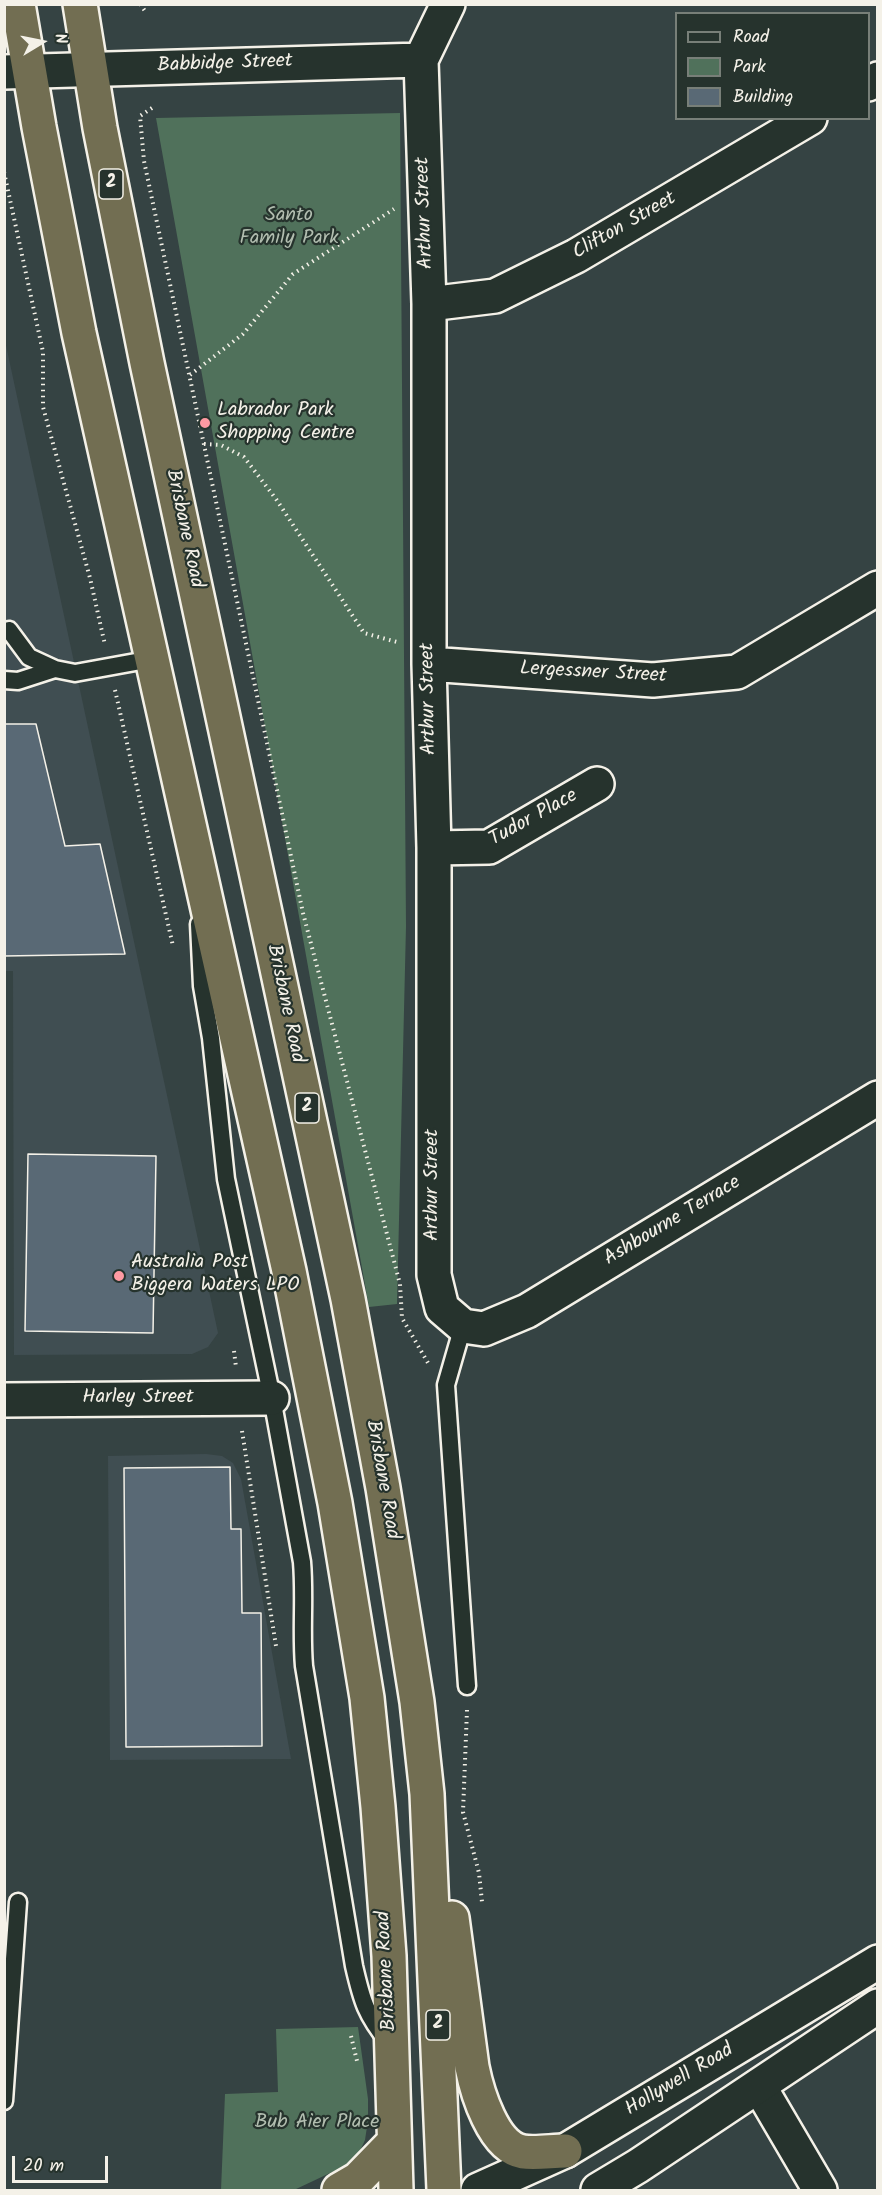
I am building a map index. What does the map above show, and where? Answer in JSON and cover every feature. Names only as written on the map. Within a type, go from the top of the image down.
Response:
[{"type":"highway","name":"Brisbane Road","points":[[18,4],[17,72],[79,333],[289,1271],[318,1410],[352,1604],[367,1698],[378,1807],[388,1956],[396,2190]]},
{"type":"highway","name":"Brisbane Road","points":[[80,4],[99,121],[150,374],[365,1388],[417,1702],[427,1794],[444,2190]]},
{"type":"highway","points":[[430,1860],[452,1916],[475,2085],[489,2118],[507,2145],[521,2152],[565,2151]]},
{"type":"highway","points":[[339,2190],[358,2179],[393,2143]]},
{"type":"street","points":[[421,60],[448,4]]},
{"type":"street","name":"Babbidge Street","points":[[17,72],[421,60]]},
{"type":"street","name":"Arthur Street","points":[[421,60],[429,304],[429,664],[434,848],[434,1275],[442,1308],[463,1326]]},
{"type":"street","name":"Clifton Street","points":[[429,304],[495,296],[576,256],[807,120]]},
{"type":"street","name":"Lergessner Street","points":[[429,664],[652,680],[737,672],[878,588]]},
{"type":"street","name":"Tudor Place","points":[[434,848],[489,847],[597,784]]},
{"type":"street","name":"Ashbourne Terrace","points":[[463,1326],[484,1329],[527,1311],[878,1098]]},
{"type":"street","name":"Harley Street","points":[[4,1400],[272,1398]]},
{"type":"street","name":"Hollywell Road","points":[[478,2190],[565,2151],[878,1962]]},
{"type":"street","points":[[598,2190],[878,2006]]},
{"type":"street","points":[[759,2086],[820,2190]]},
{"type":"lane","points":[[9,630],[28,657],[55,669],[75,673],[152,658]]},
{"type":"lane","points":[[4,680],[18,681],[55,669]]},
{"type":"lane","name":"Brisbane Road","points":[[199,871],[202,986],[211,1038],[226,1179],[272,1398],[302,1562],[304,1666],[362,2002],[372,2021],[391,2046]]},
{"type":"lane","points":[[463,1326],[446,1385],[467,1686]]},
{"type":"lane","points":[[4,2101],[18,1902]]},
{"type":"path","points":[[140,4],[145,11]]},
{"type":"path","points":[[152,108],[140,117],[144,161],[303,913],[400,1284],[402,1318],[425,1361],[446,1385]]},
{"type":"path","points":[[4,172],[43,352],[43,407],[90,578],[175,956]]},
{"type":"path","points":[[190,375],[243,334],[293,274],[425,190]]},
{"type":"path","points":[[204,444],[221,445],[244,457],[276,499],[364,633],[408,645],[429,664]]},
{"type":"path","points":[[234,1342],[238,1399],[276,1647]]},
{"type":"path","points":[[351,2035],[358,2069]]},
{"type":"shaded area","points":[[4,336],[218,1333],[208,1347],[192,1354],[14,1355],[13,971],[4,971]]},
{"type":"shaded area","points":[[206,1454],[222,1456],[233,1463],[241,1479],[291,1759],[110,1760],[108,1456]]},
{"type":"green space","name":"Santo Family Park","points":[[400,113],[406,926],[397,1304],[369,1307],[156,118]]},
{"type":"green space","name":"Bub Aier Place","points":[[358,2027],[368,2099],[365,2140],[359,2153],[347,2165],[294,2190],[221,2190],[225,2094],[278,2092],[276,2029]]},
{"type":"building","points":[[4,724],[36,724],[65,846],[100,844],[125,954],[4,956]]},
{"type":"building","points":[[28,1154],[156,1156],[153,1333],[25,1331]]},
{"type":"building","points":[[230,1467],[231,1529],[241,1529],[242,1613],[261,1613],[262,1746],[126,1747],[124,1468]]},
{"type":"place","name":"Labrador Park Shopping Centre","points":[[205,423]]},
{"type":"place","name":"Australia Post Biggera Waters LPO","points":[[119,1276]]}]
